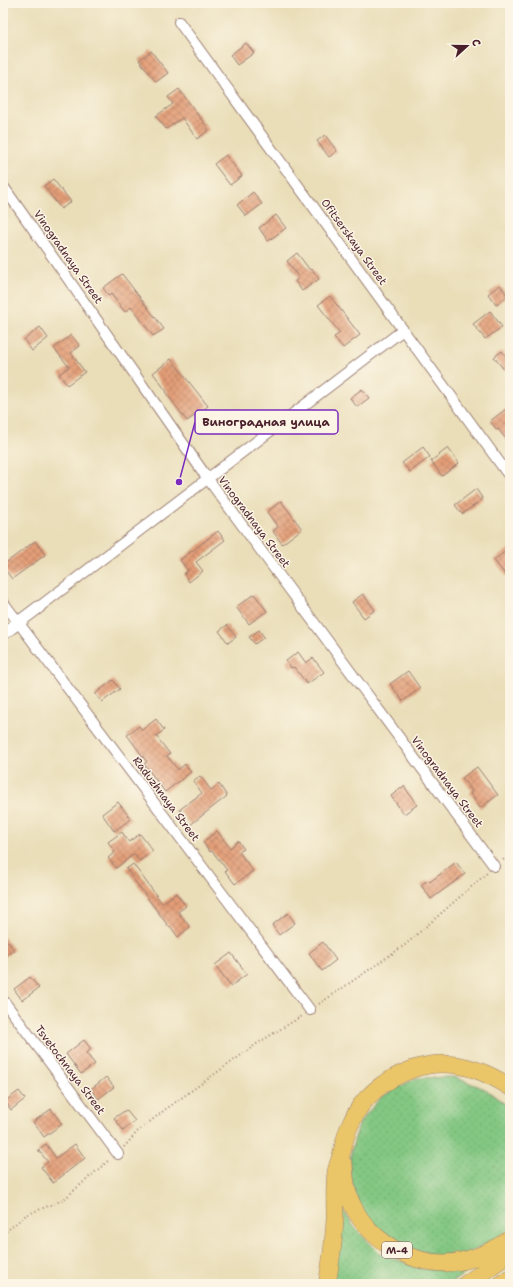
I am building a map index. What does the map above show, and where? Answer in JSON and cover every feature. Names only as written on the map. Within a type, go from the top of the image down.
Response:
[{"type":"highway","name":"М-4","points":[[327,1284],[332,1260],[336,1173],[351,1122],[361,1106],[373,1092],[387,1081],[403,1073],[419,1067],[437,1064],[456,1064],[471,1068],[490,1075],[510,1087]]},
{"type":"highway","name":"М-4","points":[[342,1149],[346,1183],[352,1204],[361,1220],[376,1236],[409,1257],[445,1263],[465,1261],[491,1252],[510,1239]]},
{"type":"highway","points":[[466,1284],[510,1253]]},
{"type":"highway","points":[[501,1284],[510,1278]]},
{"type":"street","name":"Ofitserskaya Street","points":[[179,22],[510,477]]},
{"type":"street","name":"Vinogradnaya Street","points":[[3,186],[208,479],[494,866]]},
{"type":"street","points":[[3,634],[403,330]]},
{"type":"street","name":"Raduzhnaya Street","points":[[3,602],[310,1010]]},
{"type":"street","name":"Tsvetochnaya Street","points":[[3,1000],[118,1154]]},
{"type":"path","points":[[3,1234],[26,1215],[63,1200],[102,1165],[118,1154],[138,1131],[166,1109],[258,1044],[405,945],[494,866],[510,855]]},
{"type":"green space","points":[[454,1077],[485,1089],[510,1108],[510,1233],[460,1257],[425,1256],[397,1245],[375,1227],[358,1203],[350,1175],[351,1151],[360,1122],[381,1097],[416,1078]]},
{"type":"green space","points":[[339,1204],[354,1227],[379,1253],[423,1269],[463,1268],[482,1262],[449,1284],[330,1284]]},
{"type":"building","points":[[246,43],[254,53],[237,65],[230,55]]},
{"type":"building","points":[[151,51],[168,73],[156,82],[139,60]]},
{"type":"building","points":[[179,89],[209,130],[197,139],[182,118],[166,129],[156,116],[173,104],[168,97]]},
{"type":"building","points":[[325,135],[337,151],[329,157],[317,141]]},
{"type":"building","points":[[226,155],[242,176],[230,185],[214,164]]},
{"type":"building","points":[[53,179],[71,202],[61,209],[44,186]]},
{"type":"building","points":[[253,192],[262,204],[246,216],[237,205]]},
{"type":"building","points":[[276,215],[286,228],[268,241],[259,228]]},
{"type":"building","points":[[297,253],[319,279],[302,291],[295,281],[299,278],[287,261]]},
{"type":"building","points":[[122,274],[164,329],[153,336],[131,307],[125,312],[111,294],[109,296],[103,288]]},
{"type":"building","points":[[500,285],[508,296],[496,305],[488,294]]},
{"type":"building","points":[[330,296],[360,335],[343,348],[334,337],[340,333],[318,305]]},
{"type":"building","points":[[490,311],[502,327],[485,339],[473,324]]},
{"type":"building","points":[[40,327],[48,338],[32,351],[24,340]]},
{"type":"building","points":[[71,335],[80,346],[71,353],[85,372],[67,385],[59,374],[69,367],[54,348]]},
{"type":"building","points":[[502,351],[510,361],[510,367],[505,371],[494,357]]},
{"type":"building","points":[[171,359],[208,406],[187,421],[153,373]]},
{"type":"building","points":[[362,389],[369,398],[357,407],[350,398]]},
{"type":"building","points":[[510,406],[510,444],[490,421]]},
{"type":"building","points":[[423,447],[430,457],[410,472],[402,463]]},
{"type":"building","points":[[448,448],[459,463],[442,476],[431,461]]},
{"type":"building","points":[[476,489],[483,499],[462,514],[455,505]]},
{"type":"building","points":[[281,501],[302,529],[282,544],[273,531],[278,527],[267,512]]},
{"type":"building","points":[[218,531],[225,540],[196,562],[203,571],[189,582],[184,574],[188,571],[180,560]]},
{"type":"building","points":[[35,541],[45,555],[12,579],[3,565]]},
{"type":"building","points":[[510,548],[510,581],[494,560]]},
{"type":"building","points":[[254,594],[267,611],[249,624],[236,607]]},
{"type":"building","points":[[363,594],[375,610],[364,618],[352,602]]},
{"type":"building","points":[[227,625],[236,637],[228,643],[219,631]]},
{"type":"building","points":[[259,630],[264,637],[255,644],[249,637]]},
{"type":"building","points":[[298,652],[306,663],[313,658],[324,672],[307,684],[294,667],[291,668],[286,661]]},
{"type":"building","points":[[408,671],[420,688],[403,701],[390,684]]},
{"type":"building","points":[[113,680],[120,689],[102,702],[95,694]]},
{"type":"building","points":[[156,719],[164,730],[156,736],[170,754],[167,756],[178,770],[185,764],[191,772],[165,792],[144,764],[147,762],[127,735],[139,726],[142,730]]},
{"type":"building","points":[[477,767],[498,795],[480,808],[470,793],[472,791],[462,778]]},
{"type":"building","points":[[200,776],[211,790],[219,784],[227,796],[190,825],[179,810],[202,793],[193,781]]},
{"type":"building","points":[[404,786],[417,805],[404,814],[391,796]]},
{"type":"building","points":[[118,802],[131,819],[114,831],[102,814]]},
{"type":"building","points":[[217,831],[230,848],[238,841],[244,849],[239,852],[253,871],[235,884],[225,871],[227,870],[203,842]]},
{"type":"building","points":[[122,832],[129,842],[140,834],[153,851],[139,861],[134,854],[116,868],[108,858],[115,852],[108,842]]},
{"type":"building","points":[[456,862],[465,874],[431,899],[421,885],[428,880],[430,882]]},
{"type":"building","points":[[133,864],[162,903],[176,893],[186,906],[178,912],[190,927],[178,937],[126,869]]},
{"type":"building","points":[[288,913],[295,923],[279,935],[272,925]]},
{"type":"building","points":[[3,936],[14,950],[3,958]]},
{"type":"building","points":[[323,942],[336,960],[322,971],[309,953]]},
{"type":"building","points":[[231,953],[247,974],[231,986],[215,965]]},
{"type":"building","points":[[30,977],[39,988],[22,1000],[14,989]]},
{"type":"building","points":[[84,1040],[91,1049],[86,1053],[95,1064],[81,1074],[66,1054]]},
{"type":"building","points":[[106,1077],[114,1087],[98,1099],[91,1089]]},
{"type":"building","points":[[19,1091],[25,1099],[11,1110],[5,1101]]},
{"type":"building","points":[[51,1109],[62,1124],[44,1137],[33,1122]]},
{"type":"building","points":[[126,1110],[135,1121],[123,1130],[114,1118]]},
{"type":"building","points":[[46,1144],[56,1158],[75,1144],[85,1158],[53,1183],[41,1167],[48,1162],[38,1150]]},
{"type":"place","name":"Виноградная улица","points":[[179,482]]}]
